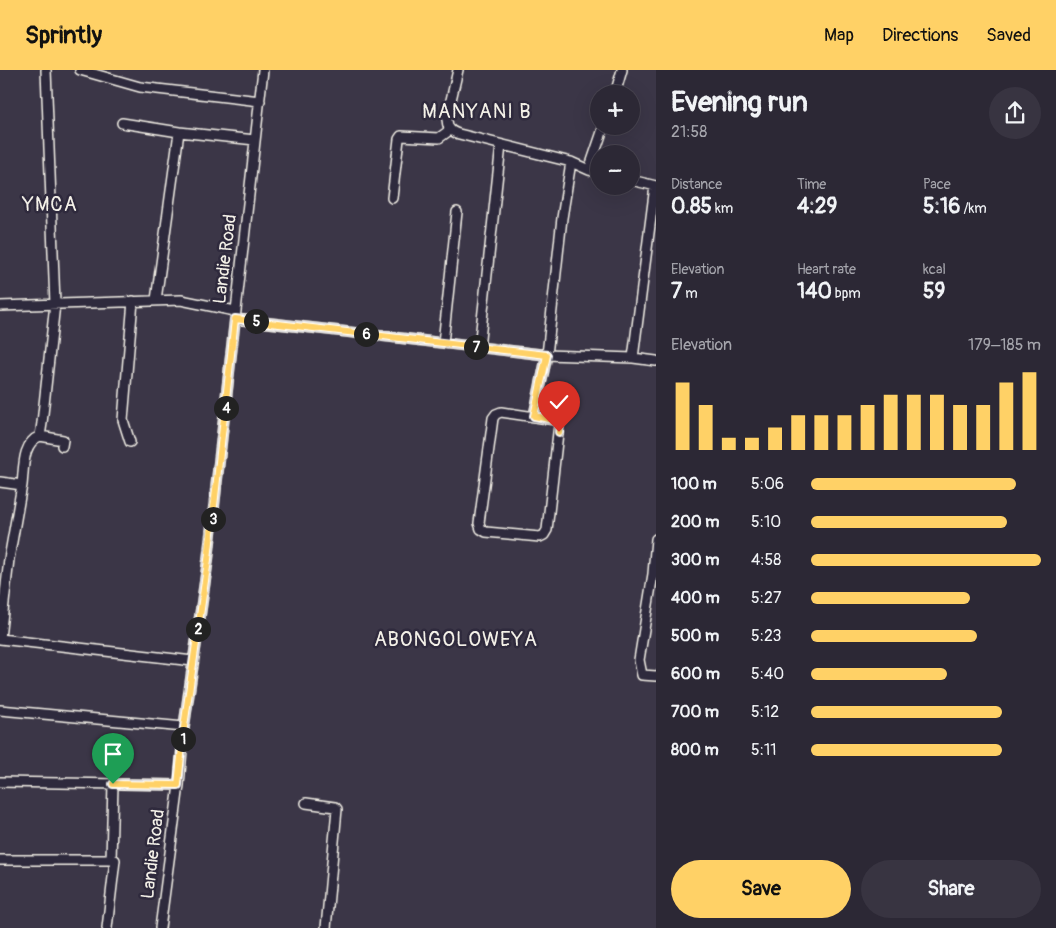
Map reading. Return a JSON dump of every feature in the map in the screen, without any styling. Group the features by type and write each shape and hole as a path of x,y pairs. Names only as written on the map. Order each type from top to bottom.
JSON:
{"street":[{"path":"40,436 55,304 46,70"},
{"path":"80,70 140,88 260,101"},
{"name":"Landie Road","path":"160,928 184,727 209,550 263,70"},
{"path":"458,70 447,117 447,124 450,130 571,162 589,170 601,135"},
{"path":"617,85 622,70"},
{"path":"122,123 179,132 255,140"},
{"path":"392,198 399,139 401,136 439,138 450,130"},
{"path":"156,300 179,132"},
{"path":"480,348 501,145"},
{"path":"534,416 547,355 562,218 571,162"},
{"path":"633,358 656,186 640,182"},
{"path":"443,343 457,212"},
{"path":"0,306 156,300 191,301 235,315 480,348 547,355 633,358 656,361"},
{"path":"130,442 123,420 133,301"},
{"path":"501,412 534,416 554,420 559,424 547,530 540,537 486,532 481,529 479,523 493,418 501,412"},
{"path":"62,446 63,440 40,436 33,439 27,445 22,485 5,558 0,639 193,661"},
{"path":"0,482 22,485"},
{"path":"656,539 654,574 639,660 642,674 656,676"},
{"path":"0,710 184,727"},
{"path":"0,782 178,785"},
{"path":"111,860 113,784"},
{"path":"306,803 337,809 326,928"},
{"path":"0,860 116,860 107,928"}],"district":[{"name":"MANYANI B","path":"477,111"},
{"name":"YMCA","path":"50,204"},
{"name":"ABONGOLOWEYA","path":"456,639"}],"route":[{"path":"113,784 178,785 184,727 208,560 235,319 547,355 534,416 554,420 559,424 559,432"}]}
